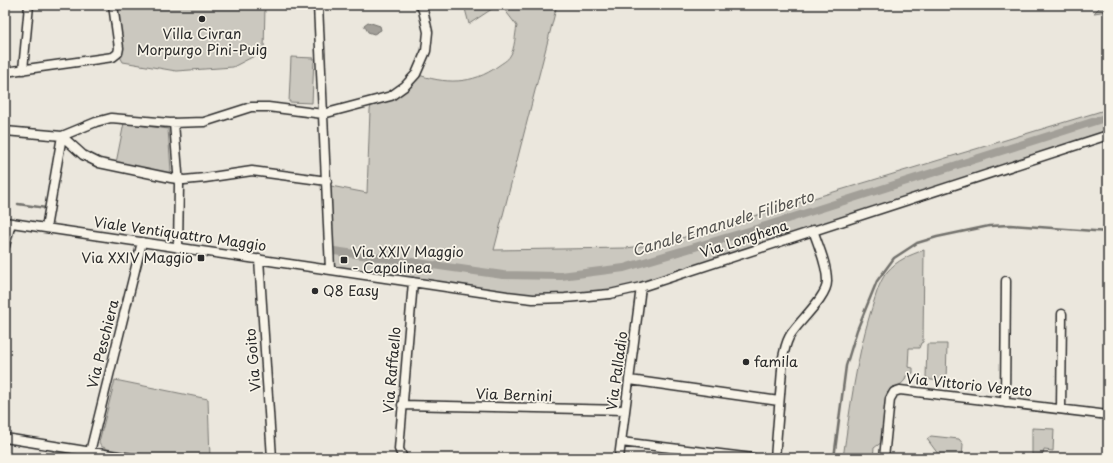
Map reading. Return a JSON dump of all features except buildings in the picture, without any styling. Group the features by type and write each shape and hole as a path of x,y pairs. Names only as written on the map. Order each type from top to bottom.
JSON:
{"street":[{"path":"23,70 29,5"},
{"path":"5,72 113,56 118,53 119,48 113,5"},
{"path":"318,5 330,269"},
{"path":"5,131 62,136 110,118 174,123 212,121 251,107 268,107 323,114 391,96 406,86 421,63 428,43 426,20 420,5"},
{"path":"174,123 178,179 178,248"},
{"name":"Via Longhena","path":"352,273 533,299 582,297 641,287 1108,135"},
{"path":"62,136 83,154 99,163 178,179 205,178 252,171 327,181"},
{"path":"46,228 62,136"},
{"path":"5,246 8,222"},
{"name":"Viale Ventiquattro Maggio","path":"8,222 352,273"},
{"path":"775,458 783,357 786,345 798,324 820,297 827,284 825,268 813,230"},
{"name":"Via Peschiera","path":"90,452 142,242"},
{"name":"Via Goito","path":"259,259 272,458"},
{"path":"1005,403 1006,281"},
{"name":"Via Raffaello","path":"403,458 399,449 413,282"},
{"name":"Via Palladio","path":"619,458 641,287"},
{"path":"1061,409 1062,314"},
{"path":"630,380 779,401"},
{"name":"Via Vittorio Veneto","path":"884,458 890,399 897,391 1108,414"},
{"name":"Via Bernini","path":"402,405 625,410"},
{"path":"5,438 129,458"},
{"path":"621,442 753,458"}],"shaded area":[{"path":"113,5 265,5 264,51 233,67 176,71 123,62 118,53"},
{"path":"464,5 498,5 469,24"},
{"path":"501,5 557,5 494,250 626,248 665,243 1108,109 1108,131 655,283 551,299 330,269 329,253 333,247 330,188 331,186 367,193 370,110 372,102 391,96 416,74 437,80 468,80 479,77 505,61 512,53 517,26"},
{"path":"1102,5 1108,5 1108,11 1094,13"},
{"path":"368,22 380,26 381,30 374,34 368,32 364,25"},
{"path":"291,57 314,58 312,103 289,102"},
{"path":"124,123 168,129 171,171 167,173 116,163"},
{"path":"924,250 923,342 919,348 909,348 908,367 913,368 913,373 906,376 901,384 887,393 882,442 874,448 873,458 843,458 861,349 879,286 884,276 895,264"},
{"path":"927,344 947,344 946,381 931,380 926,377"},
{"path":"115,380 208,399 210,458 168,458 107,449 101,446 99,442"},
{"path":"1032,428 1054,429 1053,451 1044,450 1043,454 1032,455"},
{"path":"931,436 959,439 963,444 962,458 941,458 927,439"},
{"path":"55,450 102,458 45,458"}],"waterway":[{"name":"Canale Emanuele Filiberto","path":"334,251 503,275 561,276 624,268 759,228 1108,117"},
{"name":"Canale Emanuele Filiberto","path":"18,204 46,208"},
{"path":"834,458 846,366 857,330 877,281 894,258 917,243 937,237 989,226 1010,225 1108,232"}],"place":[{"name":"Villa Civran Morpurgo Pini-Puig","path":"202,19"},
{"name":"Via XXIV Maggio","path":"201,258"},
{"name":"Via XXIV Maggio - Capolinea","path":"344,260"},
{"name":"Q8 Easy","path":"315,291"},
{"name":"famila","path":"746,362"}]}
